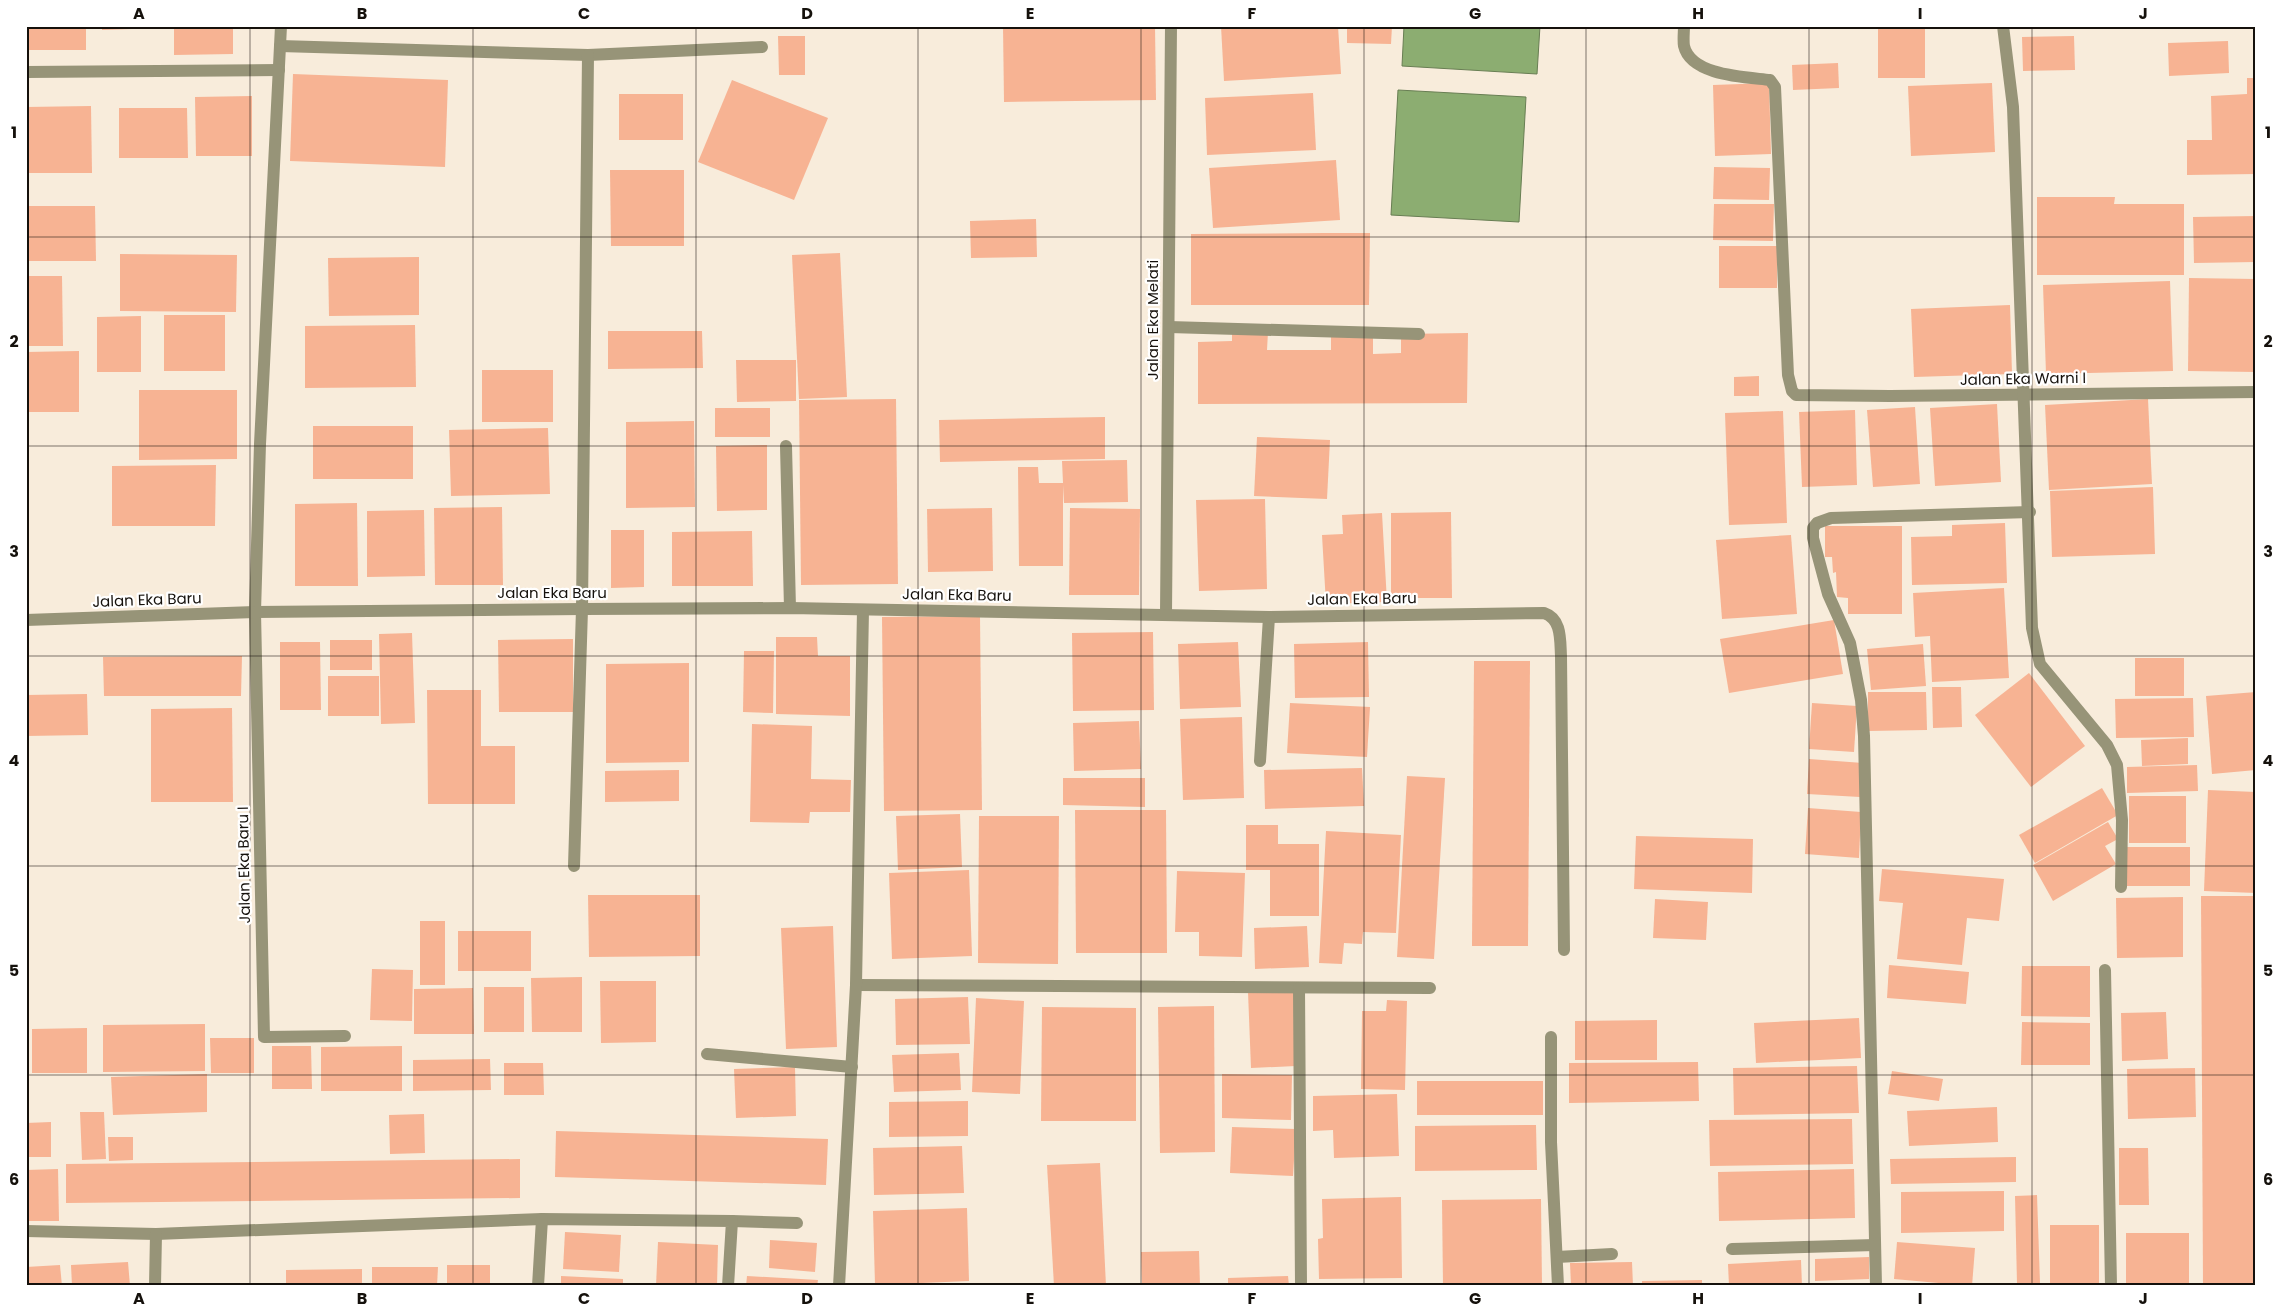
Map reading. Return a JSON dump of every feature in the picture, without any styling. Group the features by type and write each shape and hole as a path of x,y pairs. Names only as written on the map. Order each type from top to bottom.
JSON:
{"street":[{"path":"255,612 260,444 281,26"},
{"name":"Jalan Eka Melati","path":"1166,614 1171,26"},
{"name":"Jalan Eka Warni I","path":"1684,26 1684,46 1688,54 1700,66 1714,72 1770,80 1775,86 1777,95 1788,375 1792,391 1796,394 1807,396 2256,392"},
{"path":"2003,26 2013,107 2030,512 2032,628 2040,664 2107,745 2117,765 2122,820 2121,887"},
{"path":"280,46 588,55 762,47"},
{"path":"574,866 582,608 588,55"},
{"path":"26,72 279,70"},
{"path":"1169,327 1419,334"},
{"path":"786,446 790,608"},
{"path":"1876,1286 1864,736 1861,700 1850,643 1828,594 1815,547 1813,528 1817,523 1831,518 2030,512"},
{"name":"Jalan Eka Baru","path":"26,620 255,612 582,608 790,608 1269,617 1544,613 1554,618 1559,629 1561,656 1564,950"},
{"path":"839,1286 856,985 863,610"},
{"name":"Jalan Eka Baru I","path":"255,612 264,1037 345,1036"},
{"path":"1260,761 1269,617"},
{"path":"2105,970 2112,1286"},
{"path":"856,985 1430,988"},
{"path":"1299,988 1301,1286"},
{"path":"1551,1037 1551,1142 1558,1286"},
{"path":"707,1054 852,1067"},
{"path":"538,1286 542,1219"},
{"path":"26,1231 156,1234 542,1219 797,1223"},
{"path":"728,1286 732,1221"},
{"path":"155,1286 156,1234"},
{"path":"1732,1249 1876,1245"},
{"path":"1557,1258 1612,1254"}],"shaded area":[{"path":"1404,26 1540,26 1537,74 1402,66"},
{"path":"1398,90 1526,97 1519,222 1391,215"}],"building":[{"path":"26,26 86,26 86,50 26,50"},
{"path":"102,26 162,26 162,28 102,30"},
{"path":"174,26 233,26 233,54 174,55"},
{"path":"1003,26 1155,26 1156,100 1004,102"},
{"path":"1221,26 1338,26 1341,74 1224,81"},
{"path":"1347,26 1392,26 1391,44 1347,43"},
{"path":"1878,26 1925,26 1925,78 1878,78"},
{"path":"778,36 805,36 805,75 779,75"},
{"path":"2074,36 2075,70 2023,71 2022,37"},
{"path":"2228,41 2229,73 2169,76 2168,43"},
{"path":"1838,63 1839,88 1793,90 1792,65"},
{"path":"293,74 448,80 445,167 290,161"},
{"path":"2247,78 2256,78 2256,174 2187,175 2187,140 2212,140 2211,96 2247,94"},
{"path":"732,80 828,118 794,200 698,162"},
{"path":"1769,83 1771,154 1715,156 1713,85"},
{"path":"1992,83 1995,152 1911,156 1908,86"},
{"path":"1313,93 1316,150 1207,155 1205,98"},
{"path":"619,94 683,94 683,140 619,140"},
{"path":"252,96 252,156 196,156 195,97"},
{"path":"91,106 92,173 26,173 26,107"},
{"path":"119,108 187,108 188,158 119,158"},
{"path":"1336,160 1340,220 1213,228 1209,168"},
{"path":"1714,167 1770,168 1769,200 1713,199"},
{"path":"610,170 684,170 684,246 611,246"},
{"path":"2037,197 2115,197 2114,204 2184,204 2184,275 2037,275"},
{"path":"1714,204 1774,204 1773,241 1713,240"},
{"path":"26,206 95,206 96,261 26,261"},
{"path":"2256,216 2256,262 2194,263 2193,217"},
{"path":"1036,219 1037,257 971,258 970,221"},
{"path":"1370,233 1369,305 1191,305 1191,234"},
{"path":"1719,246 1777,246 1777,288 1719,288"},
{"path":"840,253 847,397 799,399 792,255"},
{"path":"120,254 237,255 236,312 120,311"},
{"path":"419,257 419,315 329,316 328,258"},
{"path":"26,276 62,276 63,346 26,346"},
{"path":"2189,278 2256,279 2256,372 2188,371"},
{"path":"2170,281 2173,371 2046,374 2043,285"},
{"path":"2010,305 2012,374 1914,377 1911,309"},
{"path":"164,315 225,315 225,371 164,371"},
{"path":"141,316 141,372 97,372 97,317"},
{"path":"415,325 416,387 305,388 305,326"},
{"path":"608,331 702,331 703,368 608,369"},
{"path":"1232,332 1268,332 1267,350 1331,350 1331,335 1373,335 1373,354 1401,353 1401,334 1468,333 1467,403 1198,404 1198,342 1232,341"},
{"path":"79,351 79,412 26,412 26,352"},
{"path":"736,360 796,360 796,401 737,402"},
{"path":"482,370 553,370 553,422 482,422"},
{"path":"1759,376 1759,396 1734,396 1734,377"},
{"path":"139,390 237,390 237,459 139,460"},
{"path":"896,399 898,584 801,585 799,400"},
{"path":"2148,399 2152,484 2049,490 2045,405"},
{"path":"1997,404 2001,482 1935,486 1930,408"},
{"path":"1915,407 1920,484 1873,487 1867,410"},
{"path":"715,408 770,408 770,437 715,437"},
{"path":"1855,410 1857,485 1802,487 1799,412"},
{"path":"1783,411 1787,523 1729,525 1725,413"},
{"path":"1105,417 1105,459 940,462 939,420"},
{"path":"694,421 695,507 626,508 626,422"},
{"path":"313,426 413,426 413,479 313,479"},
{"path":"548,428 550,494 451,496 449,430"},
{"path":"1257,437 1330,440 1327,499 1254,496"},
{"path":"767,445 767,510 717,511 716,446"},
{"path":"1127,460 1128,502 1064,503 1063,485 1063,566 1019,566 1018,467 1038,467 1039,483 1063,483 1062,461"},
{"path":"216,465 215,526 112,526 112,466"},
{"path":"2153,487 2155,554 2052,557 2050,491"},
{"path":"1265,499 1267,589 1199,591 1196,500"},
{"path":"357,503 358,586 295,586 295,504"},
{"path":"502,507 503,585 435,585 434,508"},
{"path":"992,508 993,571 928,572 927,509"},
{"path":"1070,508 1140,509 1139,595 1069,595"},
{"path":"424,510 425,576 367,577 367,511"},
{"path":"1451,512 1452,598 1391,598 1391,513"},
{"path":"1382,513 1387,602 1326,604 1322,535 1343,534 1342,515"},
{"path":"2005,523 2007,583 1912,585 1911,537 1952,536 1952,525"},
{"path":"1825,526 1902,526 1902,614 1848,614 1848,598 1837,597 1836,572 1833,573 1832,557 1825,557"},
{"path":"611,530 644,530 644,587 611,588"},
{"path":"752,531 753,586 672,586 672,532"},
{"path":"1791,535 1797,614 1722,619 1716,540"},
{"path":"2004,588 2009,678 1932,682 1930,636 1915,637 1913,593"},
{"path":"980,616 982,810 884,811 882,617"},
{"path":"1834,620 1843,674 1729,693 1720,639"},
{"path":"1153,632 1154,710 1073,711 1072,633"},
{"path":"412,633 415,723 381,724 379,634"},
{"path":"776,637 817,637 818,656 850,656 850,716 776,714"},
{"path":"573,639 573,712 499,712 498,640"},
{"path":"330,640 372,640 372,670 330,670"},
{"path":"280,642 320,642 321,710 280,710"},
{"path":"1238,642 1241,707 1180,709 1178,644"},
{"path":"1368,642 1369,697 1295,698 1294,644"},
{"path":"1923,644 1926,686 1871,690 1867,649"},
{"path":"744,651 774,651 773,713 743,712"},
{"path":"242,656 241,696 104,696 103,657"},
{"path":"2135,658 2184,658 2184,696 2135,696"},
{"path":"1474,661 1530,661 1528,946 1472,946"},
{"path":"689,663 689,762 606,763 606,664"},
{"path":"2029,673 2085,746 2031,787 1975,715"},
{"path":"328,676 379,676 379,716 328,716"},
{"path":"1932,687 1961,687 1962,727 1933,728"},
{"path":"427,690 481,690 481,746 515,746 515,804 428,804"},
{"path":"1868,692 1926,692 1927,730 1868,731"},
{"path":"2256,692 2256,770 2212,774 2206,696"},
{"path":"87,694 88,735 26,736 26,695"},
{"path":"2193,698 2194,737 2116,738 2115,699"},
{"path":"1290,703 1370,707 1367,757 1287,753"},
{"path":"1812,703 1857,706 1854,752 1809,749"},
{"path":"232,708 233,802 151,802 151,709"},
{"path":"1242,717 1244,798 1183,800 1180,719"},
{"path":"1139,721 1141,769 1074,771 1073,723"},
{"path":"752,724 812,726 811,779 851,780 850,812 810,812 809,823 750,822"},
{"path":"2188,738 2188,764 2142,766 2141,740"},
{"path":"1809,759 1863,763 1860,797 1807,794"},
{"path":"2197,765 2198,791 2127,793 2127,767"},
{"path":"1362,768 1364,806 1265,809 1264,770"},
{"path":"679,770 679,801 605,802 605,771"},
{"path":"1407,776 1445,778 1434,959 1397,957"},
{"path":"1063,778 1145,778 1145,807 1063,805"},
{"path":"2102,788 2118,815 2035,863 2019,835"},
{"path":"2208,790 2256,792 2256,893 2204,891"},
{"path":"2129,796 2186,796 2186,843 2129,843"},
{"path":"1808,808 1861,812 1859,858 1805,854"},
{"path":"1075,810 1166,810 1167,953 1076,953"},
{"path":"960,814 962,867 898,870 896,816"},
{"path":"979,816 1059,816 1058,964 978,963"},
{"path":"2108,822 2118,839 2105,846 2116,864 2053,901 2033,865"},
{"path":"1246,825 1278,825 1278,844 1319,844 1319,916 1270,916 1270,870 1246,870"},
{"path":"1326,831 1401,835 1396,933 1363,932 1362,944 1344,943 1342,964 1319,963"},
{"path":"1636,836 1753,839 1752,893 1634,889"},
{"path":"2127,847 2190,847 2190,886 2127,886"},
{"path":"1882,869 2004,879 1999,921 1967,918 1962,965 1897,959 1903,903 1879,901"},
{"path":"969,870 972,956 892,959 889,873"},
{"path":"1177,871 1245,873 1242,957 1199,956 1199,932 1175,932"},
{"path":"588,895 700,895 700,956 589,957"},
{"path":"2201,896 2254,896 2256,1286 2203,1286"},
{"path":"2183,897 2183,957 2117,958 2116,898"},
{"path":"1655,899 1708,902 1706,940 1653,938"},
{"path":"420,921 445,921 445,985 420,985"},
{"path":"833,926 837,1047 786,1049 781,928"},
{"path":"1307,926 1309,967 1255,969 1254,928"},
{"path":"458,931 531,931 531,971 458,971"},
{"path":"1889,965 1969,972 1966,1004 1887,998"},
{"path":"2022,966 2090,966 2090,1017 2021,1016"},
{"path":"372,969 413,970 412,1021 370,1020"},
{"path":"582,977 582,1032 532,1032 531,978"},
{"path":"600,981 656,981 656,1042 601,1043"},
{"path":"484,987 524,987 524,1032 484,1032"},
{"path":"473,988 474,1034 414,1034 414,989"},
{"path":"1294,991 1296,1066 1251,1068 1248,992"},
{"path":"968,997 970,1044 896,1045 895,999"},
{"path":"976,998 1024,1001 1020,1094 972,1092"},
{"path":"1387,1000 1407,1001 1405,1090 1361,1089 1362,1011 1386,1011"},
{"path":"1214,1006 1215,1152 1160,1153 1158,1007"},
{"path":"1042,1007 1136,1008 1136,1121 1041,1121"},
{"path":"2166,1012 2168,1059 2122,1061 2121,1013"},
{"path":"1859,1018 1861,1058 1756,1063 1754,1023"},
{"path":"1657,1020 1657,1060 1575,1060 1575,1021"},
{"path":"2022,1022 2090,1023 2090,1065 2021,1065"},
{"path":"205,1024 205,1071 103,1072 103,1025"},
{"path":"87,1028 87,1073 32,1073 32,1029"},
{"path":"210,1038 254,1038 254,1073 211,1073"},
{"path":"272,1046 311,1046 312,1089 272,1089"},
{"path":"402,1046 402,1091 321,1091 321,1047"},
{"path":"959,1053 961,1090 894,1092 892,1055"},
{"path":"490,1059 491,1090 413,1091 413,1060"},
{"path":"1698,1062 1699,1101 1569,1103 1569,1063"},
{"path":"504,1063 543,1063 544,1095 504,1095"},
{"path":"1857,1066 1859,1113 1734,1115 1733,1068"},
{"path":"795,1067 796,1116 736,1118 734,1069"},
{"path":"2195,1068 2196,1117 2128,1119 2127,1069"},
{"path":"1892,1071 1943,1079 1939,1101 1888,1094"},
{"path":"207,1074 207,1112 113,1115 111,1077"},
{"path":"1222,1074 1292,1075 1291,1120 1222,1118"},
{"path":"1417,1081 1543,1081 1543,1115 1417,1115"},
{"path":"1397,1094 1399,1156 1334,1158 1333,1130 1313,1131 1313,1096"},
{"path":"968,1101 968,1136 889,1137 889,1102"},
{"path":"1997,1107 1998,1142 1909,1146 1907,1111"},
{"path":"80,1112 104,1112 106,1159 82,1160"},
{"path":"424,1114 425,1153 390,1154 389,1115"},
{"path":"1852,1119 1853,1164 1710,1166 1709,1120"},
{"path":"51,1122 51,1157 26,1157 26,1123"},
{"path":"1536,1125 1537,1170 1415,1171 1415,1126"},
{"path":"1232,1127 1296,1129 1293,1176 1230,1173"},
{"path":"556,1131 828,1139 826,1185 555,1177"},
{"path":"108,1137 133,1137 133,1160 109,1161"},
{"path":"962,1146 964,1193 874,1195 873,1148"},
{"path":"2119,1148 2148,1148 2149,1205 2119,1205"},
{"path":"2016,1157 2016,1182 1891,1184 1890,1159"},
{"path":"520,1159 520,1198 66,1203 66,1164"},
{"path":"1100,1163 1106,1286 1054,1286 1047,1165"},
{"path":"58,1169 59,1221 26,1221 26,1170"},
{"path":"1854,1169 1855,1218 1719,1221 1718,1172"},
{"path":"2004,1191 2004,1231 1901,1233 1901,1192"},
{"path":"2037,1195 2040,1283 2017,1284 2015,1196"},
{"path":"1401,1197 1402,1278 1319,1279 1318,1239 1323,1238 1322,1199"},
{"path":"1541,1199 1542,1286 1443,1286 1442,1200"},
{"path":"967,1208 969,1281 875,1285 873,1211"},
{"path":"2050,1225 2099,1225 2099,1286 2050,1286"},
{"path":"565,1232 621,1235 619,1272 563,1269"},
{"path":"2126,1233 2189,1233 2189,1286 2126,1286"},
{"path":"770,1240 817,1243 815,1272 769,1268"},
{"path":"658,1242 718,1245 717,1286 656,1286"},
{"path":"1897,1242 1975,1248 1972,1286 1894,1279"},
{"path":"1199,1251 1200,1286 1142,1286 1141,1252"},
{"path":"1869,1257 1869,1279 1815,1281 1815,1259"},
{"path":"1801,1260 1802,1286 1729,1286 1728,1264"},
{"path":"128,1262 130,1286 72,1286 71,1265"},
{"path":"1632,1262 1633,1286 1571,1286 1570,1263"},
{"path":"60,1265 62,1286 26,1286 26,1267"},
{"path":"447,1265 490,1265 490,1286 447,1286"},
{"path":"372,1267 438,1267 437,1286 372,1286"},
{"path":"362,1269 362,1286 286,1286 286,1270"},
{"path":"561,1276 623,1279 623,1286 561,1286"},
{"path":"747,1276 818,1280 817,1286 746,1286"},
{"path":"1288,1276 1289,1286 1228,1286 1228,1278"},
{"path":"1702,1280 1702,1286 1642,1286 1642,1281"}]}
